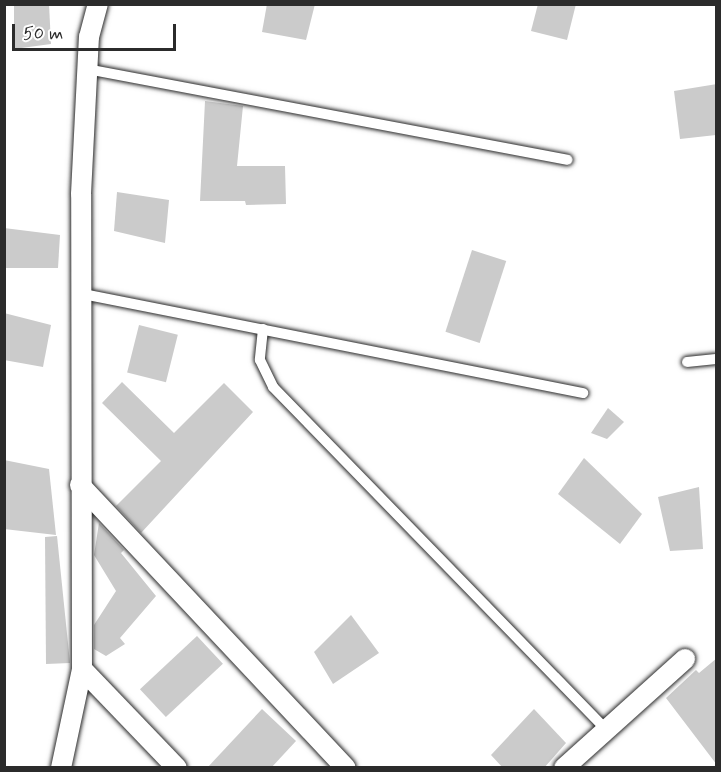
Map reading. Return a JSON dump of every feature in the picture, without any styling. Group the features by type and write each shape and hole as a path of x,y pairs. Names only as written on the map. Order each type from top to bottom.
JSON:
{"street":[{"path":"61,768 82,669 80,485 84,294 81,194 89,37 98,4"},
{"path":"80,485 346,768"},
{"path":"564,768 605,728 685,659"},
{"path":"82,669 177,768"}],"lane":[{"path":"87,69 567,160"},
{"path":"84,294 583,393"},
{"path":"263,329 260,360 273,387 605,728"},
{"path":"687,362 717,359"}],"building":[{"path":"14,4 49,4 51,44 14,49"},
{"path":"267,4 315,4 306,40 262,32"},
{"path":"538,4 576,4 567,40 531,31"},
{"path":"717,84 716,135 680,139 674,91"},
{"path":"205,101 243,106 237,166 285,166 286,204 246,205 245,201 200,201"},
{"path":"117,192 169,200 165,243 114,231"},
{"path":"4,228 60,235 58,268 4,268"},
{"path":"472,250 506,261 480,343 445,332"},
{"path":"4,313 51,325 43,367 4,360"},
{"path":"139,325 178,335 166,382 127,373"},
{"path":"122,382 174,433 224,383 253,412 141,533 116,506 161,461 102,403"},
{"path":"608,408 624,422 607,439 591,433"},
{"path":"584,458 642,514 620,544 558,494"},
{"path":"4,460 49,469 56,535 4,529"},
{"path":"699,487 703,549 670,551 658,497"},
{"path":"99,523 124,550 121,553 156,596 120,638 125,644 106,656 94,649 94,625 116,591 94,555"},
{"path":"57,536 70,663 46,664 45,537"},
{"path":"351,615 379,653 333,684 314,652"},
{"path":"197,636 223,664 166,717 140,689"},
{"path":"717,658 717,765 666,698 696,670 699,673"},
{"path":"262,709 296,741 271,768 207,768"},
{"path":"534,709 566,743 544,768 503,768 491,755"}]}
